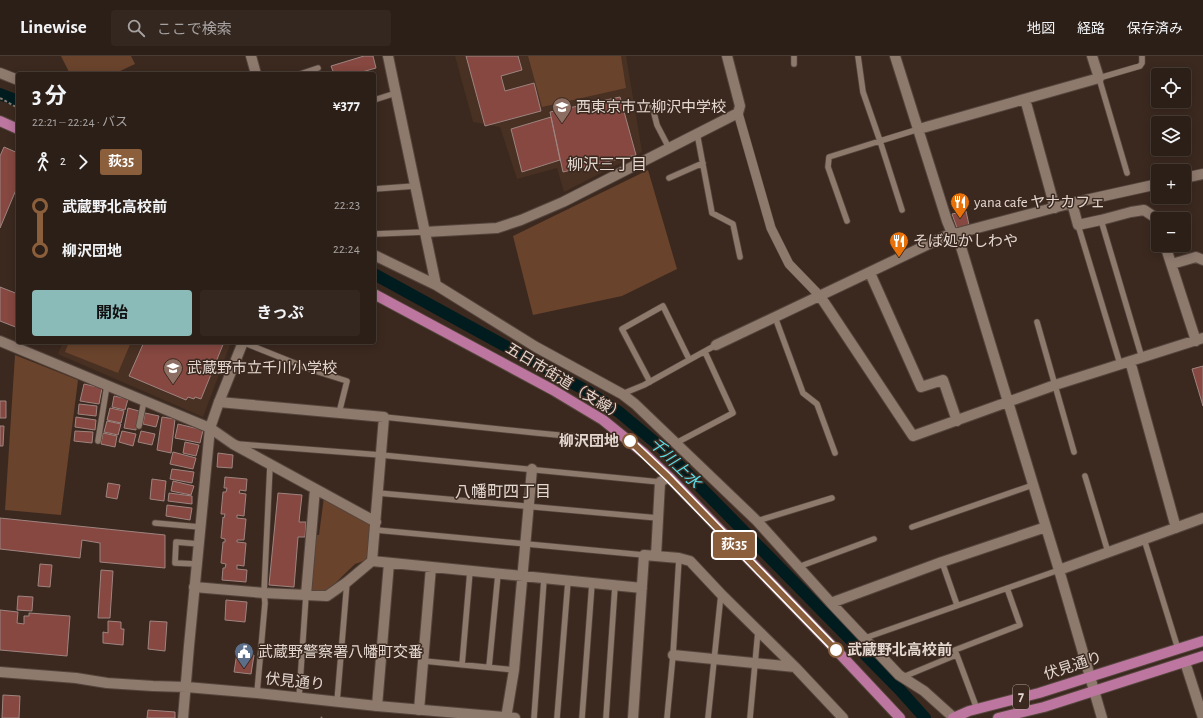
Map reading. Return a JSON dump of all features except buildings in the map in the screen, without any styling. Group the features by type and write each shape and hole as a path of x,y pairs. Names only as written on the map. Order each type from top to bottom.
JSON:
{"main road":[{"path":"0,121 16,128"},
{"name":"五日市街道（支線）","path":"376,295 553,390 603,420 624,435 664,479 840,654 900,718"},
{"name":"伏見通り","path":"954,718 969,711 1038,693 1203,641"},
{"name":"伏見通り","path":"998,718 1044,707 1203,656"}],"street":[{"path":"251,56 255,72"},
{"path":"388,56 436,284"},
{"path":"727,56 740,106 738,113 771,228 789,264 820,296 913,436 1055,385 1199,340 1168,252"},
{"path":"896,56 947,221 952,233 958,237 1059,570 1102,718"},
{"path":"919,129 1099,78 1092,56"},
{"path":"0,73 16,79"},
{"path":"1025,99 1056,208"},
{"path":"425,232 497,228 521,220 563,202 738,113"},
{"path":"1191,177 1203,174"},
{"path":"716,346 952,233 972,230 1072,203 1151,186"},
{"path":"1072,203 1078,225 1144,210 1151,215"},
{"path":"376,256 436,284 536,346 622,394 635,404 758,521 831,603 902,677 924,691 954,718"},
{"path":"1172,264 1196,257 1203,260"},
{"path":"870,273 921,387 943,380 957,421"},
{"path":"0,340 210,428 233,444 315,489 376,526"},
{"path":"183,718 210,428 218,402 241,344"},
{"path":"1130,361 1176,528"},
{"path":"194,587 264,593 326,596 347,582 372,561 384,417 218,402"},
{"path":"506,718 514,670 532,469"},
{"path":"656,556 658,518 664,479"},
{"path":"306,595 315,489"},
{"path":"1059,570 1203,518"},
{"path":"831,603 942,562 1046,527"},
{"path":"633,718 644,555 679,558 690,561 795,667 842,718"},
{"path":"372,561 642,588"},
{"path":"377,706 389,563"},
{"path":"419,710 431,567"},
{"path":"673,655 795,667"},
{"path":"1185,662 1203,718"},
{"name":"伏見通り","path":"0,672 76,678 107,683 186,687 257,693 377,706 516,718"}],"lane":[{"path":"794,56 794,64"},
{"path":"858,56 863,92 902,210"},
{"path":"1127,173 1099,78 1140,66 1142,63 1142,56"},
{"path":"306,72 318,68"},
{"path":"376,99 396,93"},
{"path":"652,105 657,125 669,148"},
{"path":"847,221 828,167 828,156 919,129"},
{"path":"697,133 712,212 733,224 740,257"},
{"path":"670,178 703,163"},
{"path":"376,189 415,186"},
{"path":"1101,220 1142,358"},
{"path":"1078,225 1120,364"},
{"path":"376,234 425,232"},
{"path":"650,382 622,329 663,306 689,359"},
{"path":"775,317 803,393 817,404 835,453"},
{"path":"1037,322 1074,452"},
{"path":"247,344 312,370 347,382 339,413"},
{"path":"622,394 650,382 689,359 716,346"},
{"path":"676,443 733,414 705,352"},
{"path":"98,441 107,385"},
{"path":"138,426 144,401"},
{"path":"384,417 600,439 624,435"},
{"path":"233,444 664,479"},
{"path":"257,693 265,603 264,593 270,465"},
{"path":"1084,476 1108,552"},
{"path":"912,527 1033,485"},
{"path":"378,493 658,518"},
{"path":"758,521 832,498"},
{"path":"155,523 200,527"},
{"path":"376,526 525,544 644,555"},
{"path":"798,567 874,539"},
{"path":"1144,539 1178,649"},
{"path":"197,564 175,562 176,542 198,544"},
{"path":"667,718 673,655 679,558"},
{"path":"942,562 957,605"},
{"path":"865,638 1059,570"},
{"path":"462,665 470,571"},
{"path":"489,667 498,574"},
{"path":"534,718 544,579"},
{"path":"557,718 568,581"},
{"path":"337,702 347,582"},
{"path":"582,718 592,583"},
{"path":"606,718 615,586"},
{"path":"977,709 954,650 1020,625 1007,588"},
{"path":"708,718 721,594"},
{"path":"299,698 306,595"},
{"path":"750,718 758,631"},
{"path":"902,677 956,655"},
{"path":"424,661 514,670"}],"path":[{"path":"0,98 16,107"}],"shaded area":[{"path":"61,56 131,56 135,64 118,72 69,72"},
{"name":"西東京市立柳沢中学校","path":"455,56 626,56 642,152 564,192 557,168 517,179 500,127 473,122"},
{"path":"528,56 621,56 626,88 542,107"},
{"path":"648,170 677,269 622,296 533,315 513,236"},
{"name":"武蔵野市立千川小学校","path":"62,344 230,344 203,417 58,354"},
{"path":"68,344 130,344 118,373 65,352"},
{"path":"15,355 78,380 61,515 5,510"},
{"path":"324,497 372,523 369,559 355,564 325,593 309,593 315,535 319,535"}],"waterway":[{"name":"千川上水","path":"0,94 16,100"},
{"name":"千川上水","path":"376,275 587,391 619,412 663,449 900,690 925,718"}],"bus line":[{"name":"荻35","path":"630,441 668,477 836,650"}],"place":[{"name":"西東京市立柳沢中学校","path":"562,124"},
{"name":"yana cafe ヤナカフェ","path":"960,219"},
{"name":"そば処かしわや","path":"899,258"},
{"name":"武蔵野市立千川小学校","path":"173,385"},
{"name":"柳沢団地","path":"630,441"},
{"name":"武蔵野北高校前","path":"836,650"},
{"name":"武蔵野警察署八幡町交番","path":"244,669"}],"district":[{"name":"柳沢三丁目","path":"607,165"},
{"name":"八幡町四丁目","path":"503,492"}]}
